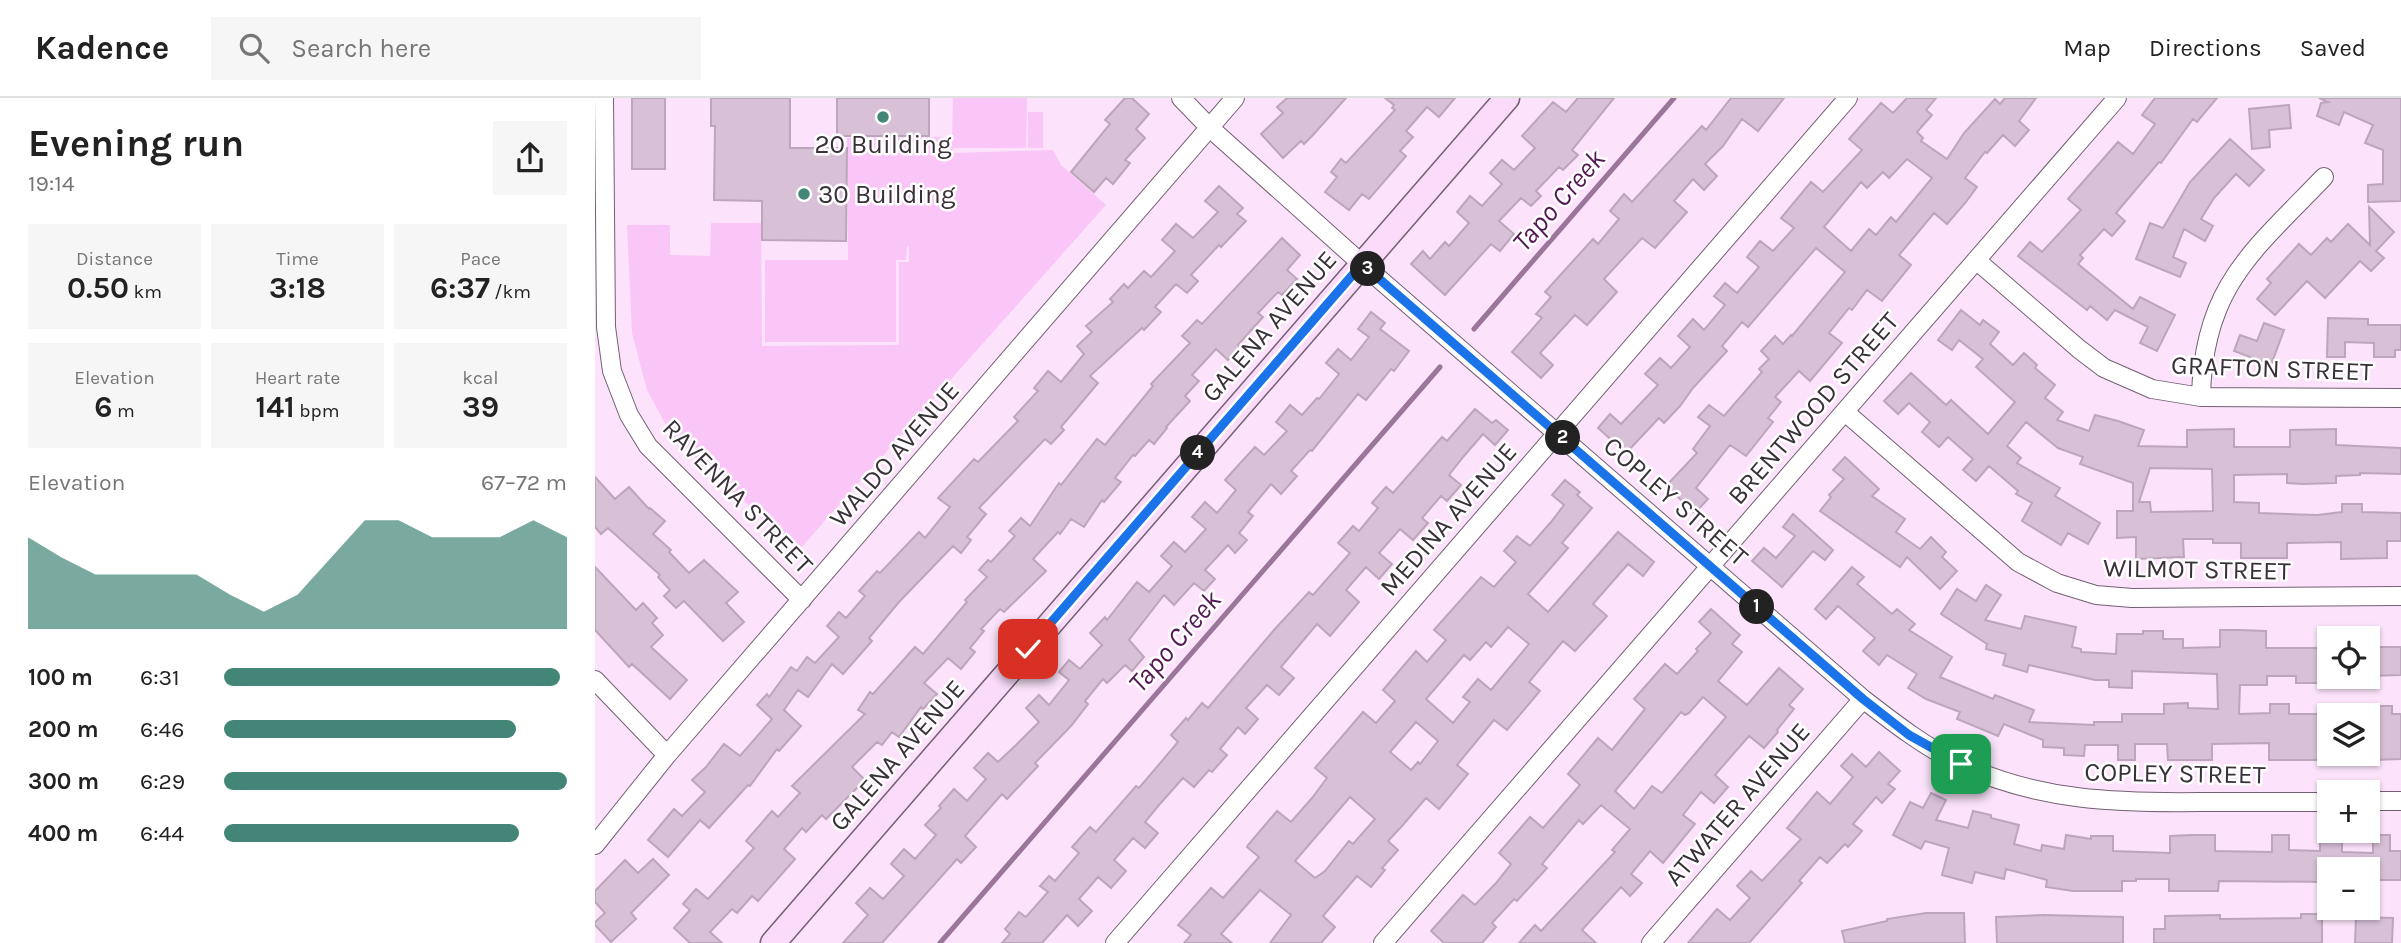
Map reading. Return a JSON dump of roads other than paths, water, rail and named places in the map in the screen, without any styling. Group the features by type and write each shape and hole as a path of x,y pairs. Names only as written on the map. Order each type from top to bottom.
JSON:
{"street":[{"name":"RAVENNA STREET","path":"604,98 606,327 612,371 629,415 648,446 802,600"},
{"name":"COPLEY STREET","path":"1181,98 1210,128 1362,264 1863,699 1909,735 1961,764 2020,787 2081,799 2129,803 2317,802"},
{"name":"WALDO AVENUE","path":"595,845 667,755 1235,98"},
{"name":"GALENA AVENUE","path":"773,943 1507,98"},
{"name":"MEDINA AVENUE","path":"1115,943 1848,98"},
{"name":"BRENTWOOD STREET","path":"1383,943 2117,98"},
{"path":"2201,397 2206,340 2214,313 2226,288 2252,252 2324,177"},
{"name":"GRAFTON STREET","path":"1976,260 2078,349 2104,368 2152,389 2201,397 2401,398"},
{"name":"WILMOT STREET","path":"1845,412 2018,562 2057,583 2096,595 2132,598 2401,597"},
{"path":"595,680 667,755"},
{"name":"ATWATER AVENUE","path":"1651,943 1863,699"},
{"path":"2380,801 2401,801"}],"waterway":[{"name":"Tapo Creek","path":"1474,329 1674,98"},
{"name":"Tapo Creek","path":"940,943 1440,367"}],"place":[{"name":"20 Building","path":"883,117"},
{"name":"30 Building","path":"804,194"}]}
